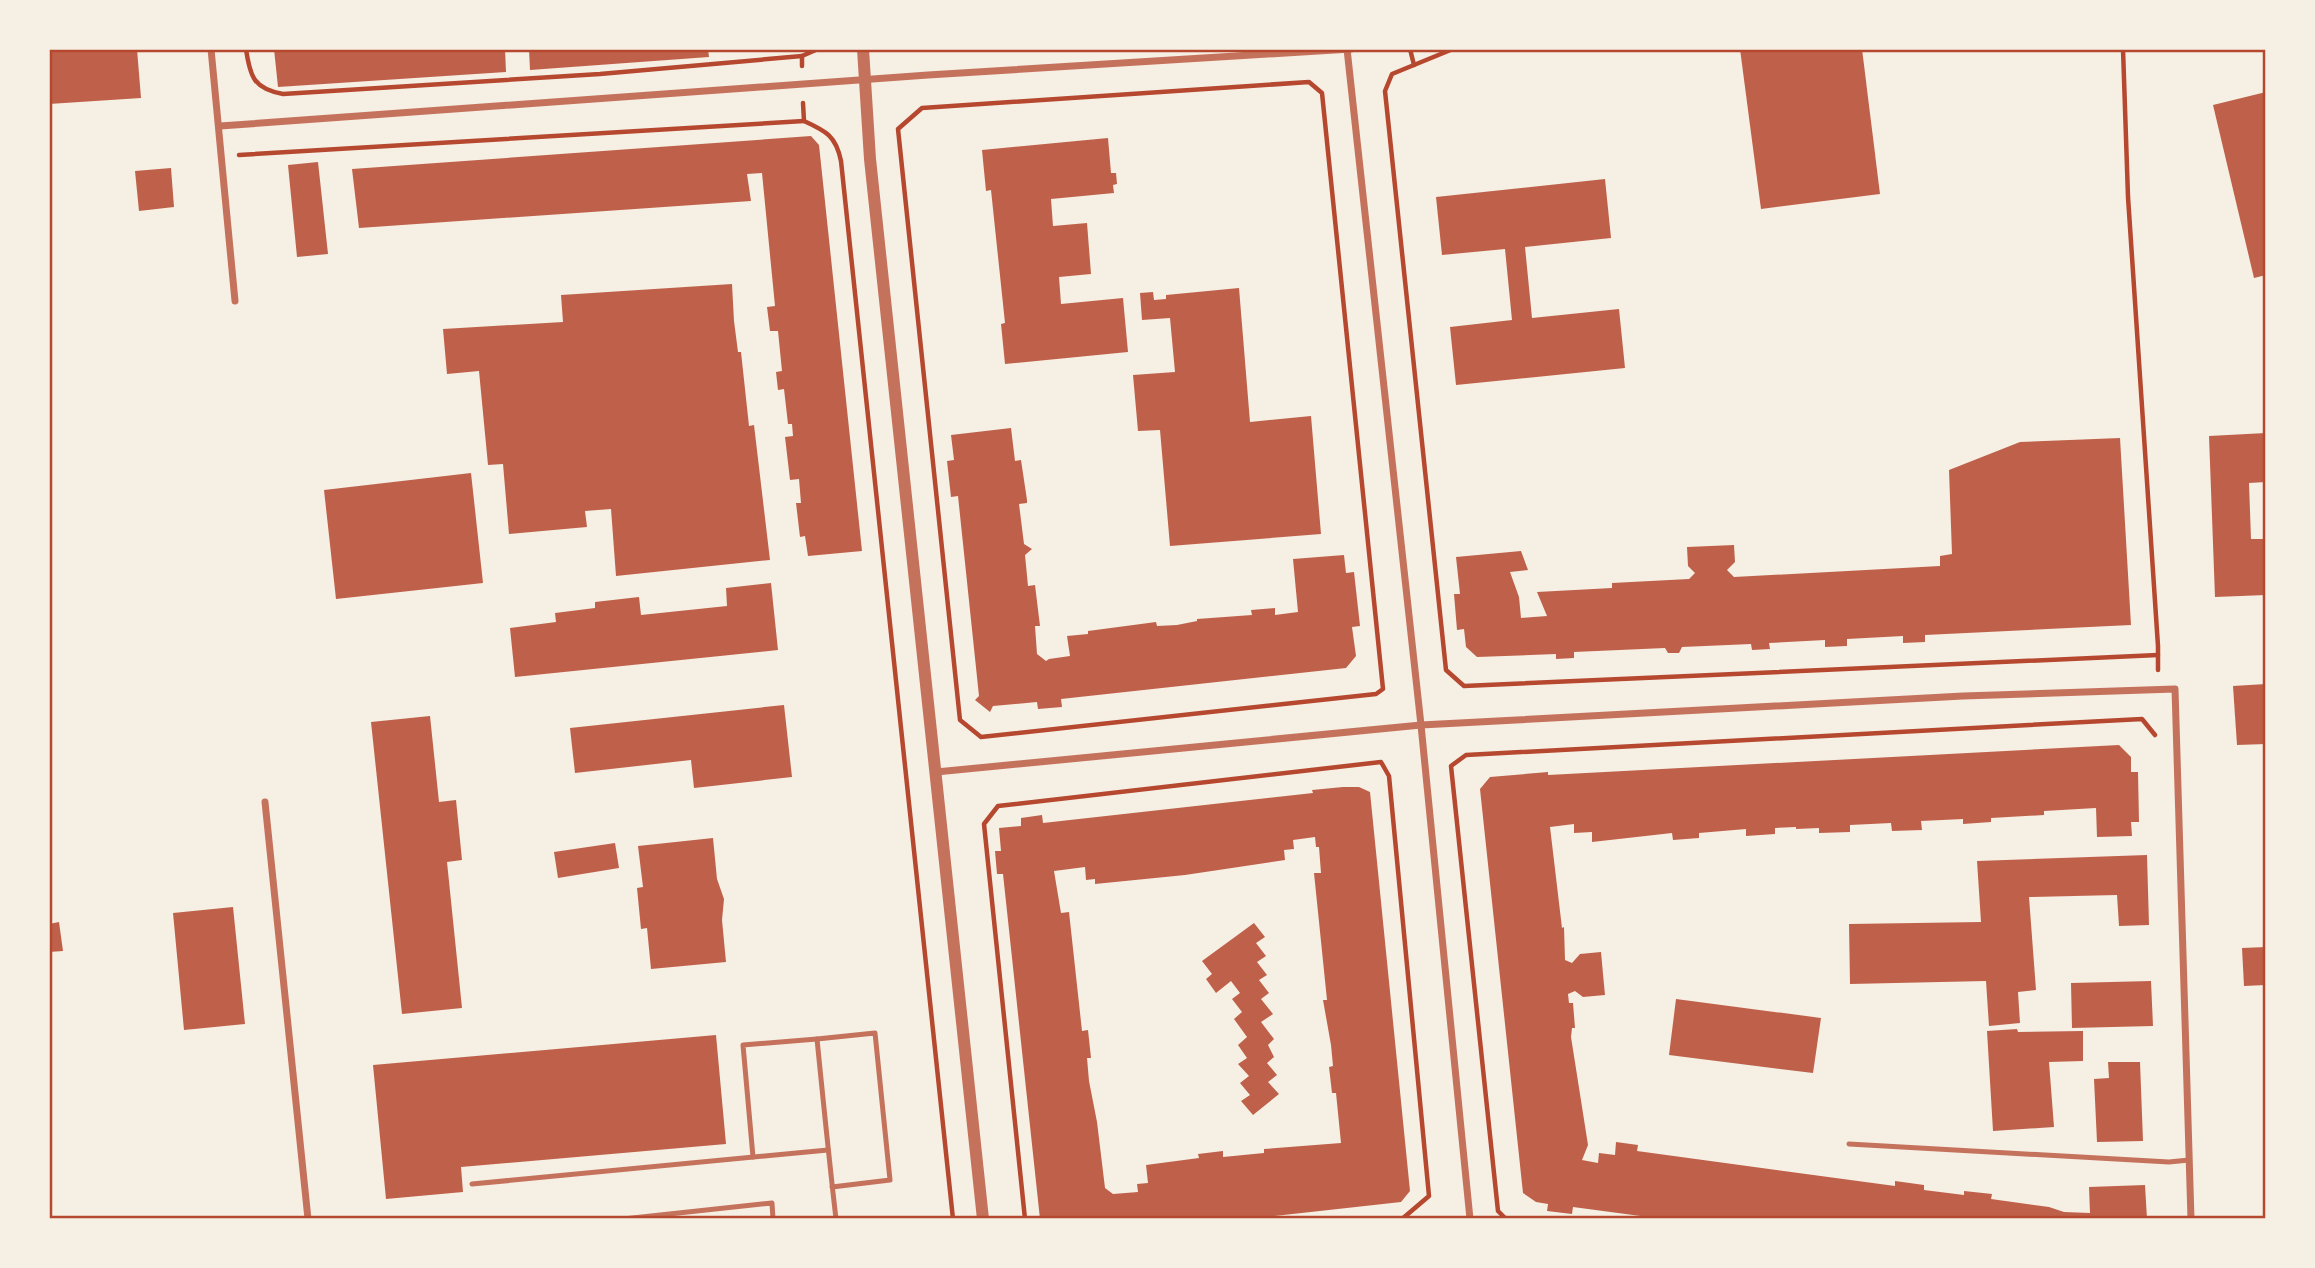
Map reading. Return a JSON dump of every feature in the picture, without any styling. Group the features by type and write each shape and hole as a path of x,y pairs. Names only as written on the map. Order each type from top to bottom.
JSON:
{"street":[{"path":"211,49 235,301"},
{"path":"863,49 863,81 983,1219"},
{"path":"220,126 1348,50 1421,725 1470,1219"},
{"path":"936,772 1421,725 1963,696 2175,689 2192,1219"},
{"path":"265,802 308,1219"}],"lane":[{"path":"753,1157 743,1045 875,1033 890,1180 832,1187"},
{"path":"817,1039 836,1219"},
{"path":"1849,1144 2189,1160"},
{"path":"472,1184 828,1150"},
{"path":"623,1219 772,1203 773,1219"}],"path":[{"path":"247,49 248,68 257,83 266,91 283,94 600,75 802,56 818,49"},
{"path":"1410,49 1414,65"},
{"path":"1453,49 1392,74 1385,91 1446,670 1464,687 2158,655"},
{"path":"2123,49 2128,197 2158,655 2158,690"},
{"path":"802,56 804,121"},
{"path":"1309,82 1323,97 1383,689 1376,694 981,737 960,720 898,129 922,108 1309,82"},
{"path":"222,156 804,121 832,138 838,146 953,1219"},
{"path":"1506,1219 1499,1211 1451,766 1466,755 2142,719 2155,733 2155,747"},
{"path":"1025,1219 984,824 998,806 1381,762 1389,776 1429,1196 1402,1219"}],"building":[{"path":"49,49 137,49 141,98 49,104"},
{"path":"274,49 505,49 506,72 278,87"},
{"path":"529,49 708,49 709,57 530,70"},
{"path":"1740,49 1862,49 1880,194 1761,209"},
{"path":"2266,92 2266,275 2254,278 2213,105"},
{"path":"811,136 819,145 862,551 808,556 805,536 800,537 796,503 801,503 799,479 790,480 785,437 793,436 792,424 788,424 784,389 778,390 776,372 782,371 778,331 770,331 767,307 775,306 762,173 747,174 751,201 359,228 352,169"},
{"path":"1108,138 1111,173 1116,173 1114,193 1051,199 1053,226 1087,223 1091,274 1059,277 1061,304 1123,298 1128,352 1005,364 1001,324 1005,323 991,190 986,191 982,150"},
{"path":"318,162 328,254 297,257 288,165"},
{"path":"171,168 174,207 139,211 135,171"},
{"path":"1605,179 1611,238 1525,247 1532,318 1619,309 1625,368 1456,385 1450,327 1512,320 1505,249 1442,255 1436,197"},
{"path":"732,284 738,352 741,352 749,426 754,425 770,560 616,576 611,509 585,511 587,527 509,534 503,464 488,465 479,371 447,374 443,329 563,322 561,295"},
{"path":"1239,288 1250,422 1311,416 1321,534 1170,546 1160,430 1138,431 1133,375 1175,372 1170,318 1142,320 1140,293 1153,292 1154,300 1166,299 1166,295"},
{"path":"1011,428 1015,461 1021,460 1027,500 1027,503 1019,504 1024,544 1032,549 1025,555 1028,586 1035,585 1040,626 1035,626 1037,654 1046,661 1070,656 1067,636 1088,634 1088,631 1156,622 1157,626 1177,625 1197,619 1252,615 1251,610 1275,608 1275,615 1298,612 1293,559 1344,555 1346,573 1354,572 1360,626 1352,627 1356,656 1346,668 1061,699 1062,707 1038,709 1037,702 993,706 990,712 975,700 979,696 958,496 951,497 947,461 954,460 951,435"},
{"path":"2266,433 2266,482 2249,483 2251,539 2266,539 2266,595 2215,597 2209,436"},
{"path":"2120,438 2131,625 1925,635 1925,642 1903,643 1903,636 1847,639 1847,646 1825,647 1825,640 1769,643 1770,649 1752,650 1751,644 1682,647 1679,653 1668,653 1665,648 1574,652 1574,658 1556,659 1556,654 1477,657 1466,647 1464,629 1457,630 1454,594 1460,594 1456,557 1521,551 1528,570 1510,572 1519,597 1521,618 1547,616 1537,592 1612,588 1612,583 1689,579 1695,573 1688,566 1687,547 1734,545 1735,562 1727,570 1734,577 1940,566 1940,556 1952,554 1949,470 2020,442"},
{"path":"471,473 483,583 336,599 324,490"},
{"path":"771,583 778,650 515,677 510,628 556,622 555,613 595,608 595,602 639,597 641,615 727,606 726,588"},
{"path":"2266,684 2266,744 2237,745 2233,686"},
{"path":"784,705 792,777 694,788 691,760 575,773 570,728"},
{"path":"430,716 439,802 456,800 462,860 447,862 462,1008 402,1014 371,722"},
{"path":"2119,745 2131,757 2131,772 2138,772 2139,822 2131,822 2132,836 2097,837 2096,808 1991,818 1991,822 1963,824 1963,819 1921,821 1922,830 1892,831 1891,823 1850,825 1850,832 1819,833 1819,828 1796,827 1775,828 1775,834 1746,836 1746,829 1699,833 1699,838 1673,840 1672,833 1592,842 1592,832 1574,833 1574,824 1550,827 1562,928 1564,927 1565,960 1572,963 1580,954 1601,952 1605,995 1583,997 1575,991 1568,994 1569,1003 1573,1003 1575,1028 1572,1028 1571,1037 1588,1145 1582,1160 1598,1163 1599,1153 1615,1155 1616,1142 1638,1145 1637,1151 1895,1186 1895,1181 1924,1185 1924,1190 1964,1195 1964,1191 1992,1194 1991,1199 2049,1207 2064,1212 2090,1213 2089,1187 2145,1185 2147,1219 1663,1219 1573,1207 1572,1214 1547,1211 1548,1204 1536,1202 1523,1193 1480,789 1490,777"},
{"path":"1359,787 1370,792 1410,1191 1401,1202 1247,1219 1040,1219 1003,874 997,874 995,851 1001,851 999,828 1021,826 1021,818 1042,815 1043,823 1313,793 1312,790","holes":["1315,837 1316,847 1319,847 1321,873 1314,873 1327,1000 1323,1000 1331,1045 1333,1066 1329,1067 1332,1093 1336,1093 1341,1143 1264,1149 1264,1153 1223,1157 1223,1151 1198,1154 1199,1158 1146,1165 1148,1183 1137,1184 1138,1192 1113,1194 1105,1188 1089,1081 1087,1058 1091,1058 1088,1030 1082,1031 1069,912 1061,913 1054,871 1085,867 1086,880 1095,879 1095,884 1185,875 1285,860 1284,850 1294,849 1293,840"]},
{"path":"713,838 717,879 724,899 722,920 726,962 651,969 647,928 641,929 637,888 643,887 638,846"},
{"path":"615,843 619,868 558,878 554,852"},
{"path":"2147,855 2149,925 2119,926 2117,895 2029,897 2036,990 2018,992 2020,1023 1989,1026 1986,981 1850,984 1849,924 1981,922 1977,861"},
{"path":"233,907 245,1024 184,1030 173,913"},
{"path":"59,922 63,951 49,952 49,924"},
{"path":"1254,923 1265,937 1256,943 1266,956 1257,962 1267,975 1259,980 1269,993 1261,999 1273,1014 1261,1022 1274,1039 1268,1045 1274,1057 1267,1063 1277,1075 1268,1082 1279,1094 1253,1115 1241,1101 1250,1095 1240,1083 1249,1076 1238,1064 1247,1058 1238,1045 1247,1037 1234,1019 1242,1012 1232,999 1240,993 1231,981 1216,993 1206,979 1212,974 1202,961"},
{"path":"2266,947 2266,985 2244,986 2242,948"},
{"path":"2151,981 2153,1026 2072,1028 2071,983"},
{"path":"1676,999 1821,1018 1813,1073 1669,1055"},
{"path":"2017,1029 2018,1032 2083,1031 2083,1061 2049,1062 2054,1127 1993,1131 1987,1031"},
{"path":"716,1035 726,1144 461,1167 463,1192 386,1199 373,1065"},
{"path":"2108,1062 2140,1062 2143,1141 2097,1142 2094,1079 2109,1078"}]}
